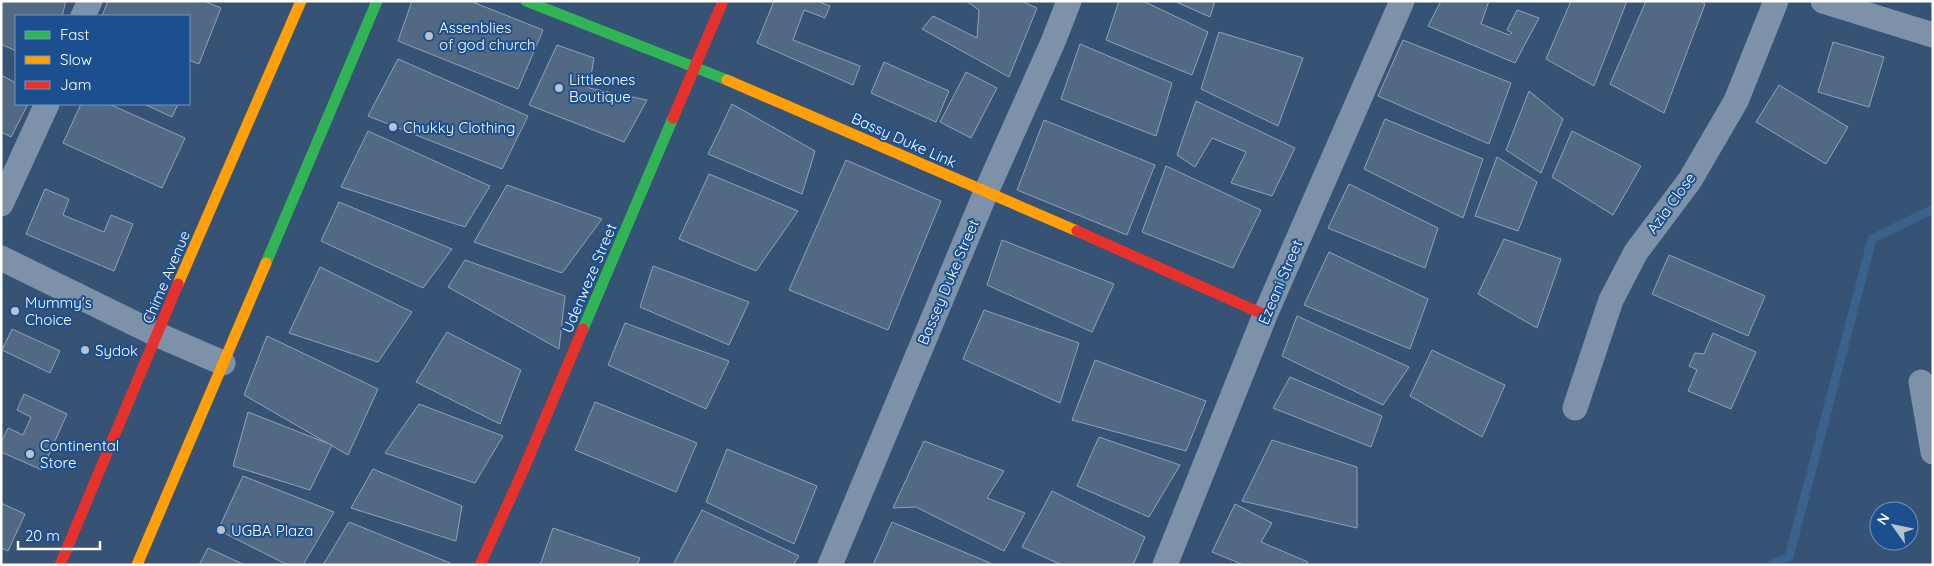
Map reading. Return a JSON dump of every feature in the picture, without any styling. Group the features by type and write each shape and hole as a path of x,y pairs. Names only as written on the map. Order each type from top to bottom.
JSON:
{"street":[{"path":"83,15 90,1"},
{"name":"Chime Avenue","path":"60,565 223,178 301,1"},
{"path":"137,565 377,1"},
{"name":"Bassy Duke Link","path":"526,1 695,66 1110,245 1265,315"},
{"name":"Udenweze Street","path":"480,565 526,464 723,1"},
{"name":"Bassey Duke Street","path":"830,565 986,192 1070,1"},
{"name":"Ezeani Street","path":"1165,565 1265,315 1402,1"},
{"name":"Azia Close","path":"1575,408 1611,300 1636,252 1690,180 1736,101 1776,1"},
{"path":"1823,1 1933,35"},
{"path":"1,204 48,105"},
{"path":"1,258 158,335 222,363"},
{"path":"1920,382 1933,452"}],"building":[{"path":"1,1 66,1 62,15 15,15 15,51 1,44"},
{"path":"108,1 204,1 221,8 199,64 190,60 190,15 102,15"},
{"path":"412,1 470,1 543,30 518,89 398,41"},
{"path":"774,1 817,1 830,6 825,18 804,10 793,40 860,66 853,85 757,43"},
{"path":"966,1 1021,1 1037,8 1009,77 922,29 933,16 977,38 979,10"},
{"path":"1119,1 1143,1 1208,32 1192,75 1106,40"},
{"path":"1174,1 1215,1 1210,17"},
{"path":"1441,1 1489,1 1481,24 1509,35 1512,33 1507,30 1517,10 1539,18 1515,63 1428,26"},
{"path":"1571,1 1627,1 1594,86 1546,59"},
{"path":"1646,1 1700,1 1705,4 1664,113 1610,84"},
{"path":"1219,32 1303,58 1278,126 1201,89"},
{"path":"1403,40 1511,83 1489,144 1378,96"},
{"path":"1833,42 1884,57 1869,107 1818,92"},
{"path":"1080,44 1172,83 1156,136 1061,99"},
{"path":"557,45 594,58 589,88 647,100 624,142 529,105"},
{"path":"398,59 528,116 502,169 368,116"},
{"path":"884,62 949,91 936,122 871,93"},
{"path":"966,72 997,88 971,138 940,122"},
{"path":"1,75 15,82 15,105 27,105 11,137 1,132"},
{"path":"1779,85 1848,127 1826,164 1756,122"},
{"path":"1529,91 1563,119 1541,173 1506,150"},
{"path":"1196,101 1295,148 1272,196 1231,183 1246,152 1212,138 1195,167 1177,155"},
{"path":"732,104 815,151 802,194 708,154"},
{"path":"81,105 111,105 185,138 162,188 63,143"},
{"path":"146,105 178,105 172,117"},
{"path":"1385,119 1483,159 1463,218 1364,169"},
{"path":"1044,120 1155,165 1127,235 1017,190"},
{"path":"368,131 490,186 465,227 341,187"},
{"path":"1572,131 1641,166 1613,215 1552,177"},
{"path":"1497,157 1537,182 1518,231 1475,216"},
{"path":"846,160 941,201 888,330 789,290"},
{"path":"1166,166 1261,210 1233,268 1142,232"},
{"path":"709,174 798,211 756,271 679,239"},
{"path":"1349,184 1438,228 1425,268 1328,228"},
{"path":"507,185 602,219 562,273 474,242"},
{"path":"45,189 69,199 63,215 104,232 111,215 133,224 114,271 26,234"},
{"path":"339,202 452,249 423,288 321,241"},
{"path":"1504,239 1561,259 1537,328 1478,294"},
{"path":"1002,240 1114,284 1092,332 987,285"},
{"path":"1329,252 1428,299 1410,349 1304,305"},
{"path":"1669,255 1765,296 1748,336 1652,294"},
{"path":"465,260 565,296 559,349 448,287"},
{"path":"653,266 749,302 729,345 640,307"},
{"path":"320,267 412,312 378,362 289,333"},
{"path":"984,310 1079,343 1060,403 963,359"},
{"path":"1297,316 1409,367 1383,405 1282,356"},
{"path":"625,323 729,361 706,409 608,365"},
{"path":"12,329 60,351 50,373 2,350"},
{"path":"447,332 521,370 500,424 416,382"},
{"path":"1713,333 1756,352 1731,409 1688,391 1697,370 1689,366 1695,353 1704,354"},
{"path":"267,336 378,389 348,455 244,395"},
{"path":"1432,350 1505,385 1482,437 1410,396"},
{"path":"1095,360 1206,401 1186,451 1072,420"},
{"path":"1290,377 1382,416 1371,447 1273,408"},
{"path":"24,394 67,414 42,470 1,452 1,443 8,428 23,435 31,417 17,410"},
{"path":"595,402 697,443 676,492 575,450"},
{"path":"419,404 503,436 475,483 385,453"},
{"path":"248,412 332,445 310,490 233,466"},
{"path":"1099,437 1180,465 1149,517 1077,486"},
{"path":"1272,440 1357,467 1357,528 1242,501"},
{"path":"924,441 1004,471 987,498 1025,513 1004,551 916,507 893,508"},
{"path":"727,449 817,486 794,544 706,502"},
{"path":"373,469 462,506 456,541 351,508"},
{"path":"243,476 334,512 303,565 288,565 218,530"},
{"path":"1052,491 1145,537 1133,565 1062,565 1022,547"},
{"path":"1,503 25,514 8,551 1,548"},
{"path":"1235,504 1272,523 1261,542 1308,562 1306,565 1244,565 1212,552"},
{"path":"702,510 799,556 793,565 673,565"},
{"path":"349,522 450,563 449,565 323,565"},
{"path":"892,522 995,565 873,565"},
{"path":"553,528 640,558 637,565 540,565"},
{"path":"208,548 245,565 199,565"}],"waterway":[{"path":"1771,565 1789,557 1872,239 1933,209"}],"traffic: fast":[{"path":"266,263 377,1"},
{"path":"526,1 727,80"},
{"path":"583,329 673,118"}],"traffic: slow":[{"path":"178,284 301,1"},
{"path":"727,80 1077,231"},
{"path":"137,565 266,263"}],"traffic: jam":[{"path":"673,118 723,1"},
{"path":"1077,231 1265,315"},
{"path":"60,565 178,284"},
{"path":"480,565 522,473 583,329"}],"place":[{"name":"Assenblies of god church","path":"429,36"},
{"name":"Littleones Boutique","path":"559,88"},
{"name":"Chukky Clothing","path":"393,127"},
{"name":"Mummy's Choice","path":"15,311"},
{"name":"Sydok","path":"85,350"},
{"name":"Continental Store","path":"30,454"},
{"name":"UGBA Plaza","path":"221,530"}]}
